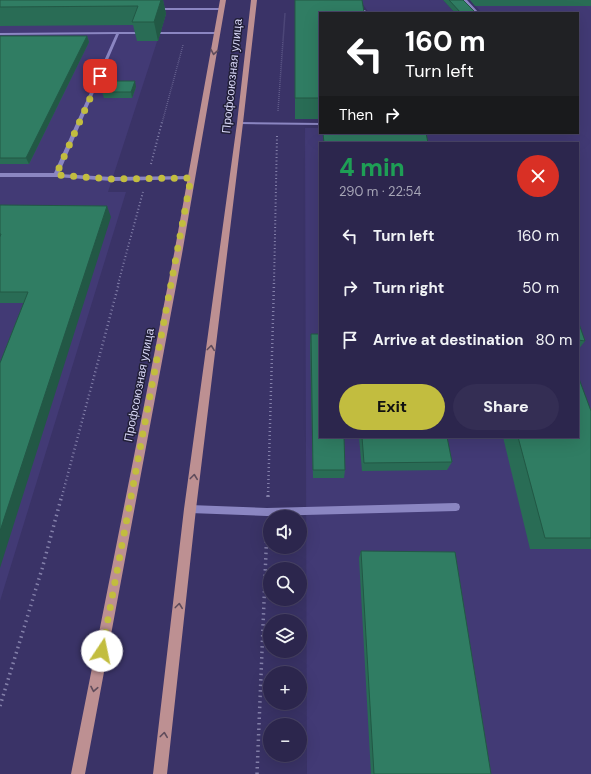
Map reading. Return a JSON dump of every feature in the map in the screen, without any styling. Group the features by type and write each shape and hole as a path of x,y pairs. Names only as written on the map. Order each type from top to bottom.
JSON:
{"main road":[{"name":"Профсоюзная улица","path":"160,774 190,509 240,123 254,0"},
{"name":"Профсоюзная улица","path":"78,774 191,178 222,4"}],"lane":[{"path":"465,0 476,12"},
{"path":"149,9 222,4"},
{"path":"56,175 118,33"},
{"path":"0,34 140,33"},
{"path":"160,33 217,33"},
{"path":"240,123 319,124"},
{"path":"0,175 56,175 112,179 191,178"},
{"path":"307,511 456,507"},
{"path":"190,509 263,512"}],"path":[{"path":"267,510 275,271 277,124 285,14"},
{"path":"0,706 42,569 186,33"},
{"path":"257,774 265,554"}],"shaded area":[{"path":"360,0 443,0 454,12 368,12"},
{"path":"470,0 591,0 591,774 307,774 305,128 319,128 319,134 579,134 579,12 481,12"},
{"path":"166,14 108,192 126,192 0,601 0,15"}],"building":[{"path":"0,0 161,0 154,22 132,22 138,6 0,7"},
{"path":"295,0 362,0 364,12 319,12 319,98 295,98"},
{"path":"449,0 463,0 475,12 460,12"},
{"path":"0,36 87,36 26,158 0,158"},
{"path":"107,81 135,81 131,92 102,92"},
{"path":"323,134 426,134 428,142 324,142"},
{"path":"0,205 107,206 0,531 0,363 28,292 0,292"},
{"path":"579,324 585,341 579,340"},
{"path":"311,334 319,334 319,438 344,438 345,470 313,470"},
{"path":"579,379 591,411 591,538 545,538 518,438 579,438"},
{"path":"362,438 447,438 452,462 364,463"},
{"path":"361,551 455,552 491,774 374,774"}],"route":[{"path":"100,76 56,175 112,179 191,178 178,254 102,651"}]}
